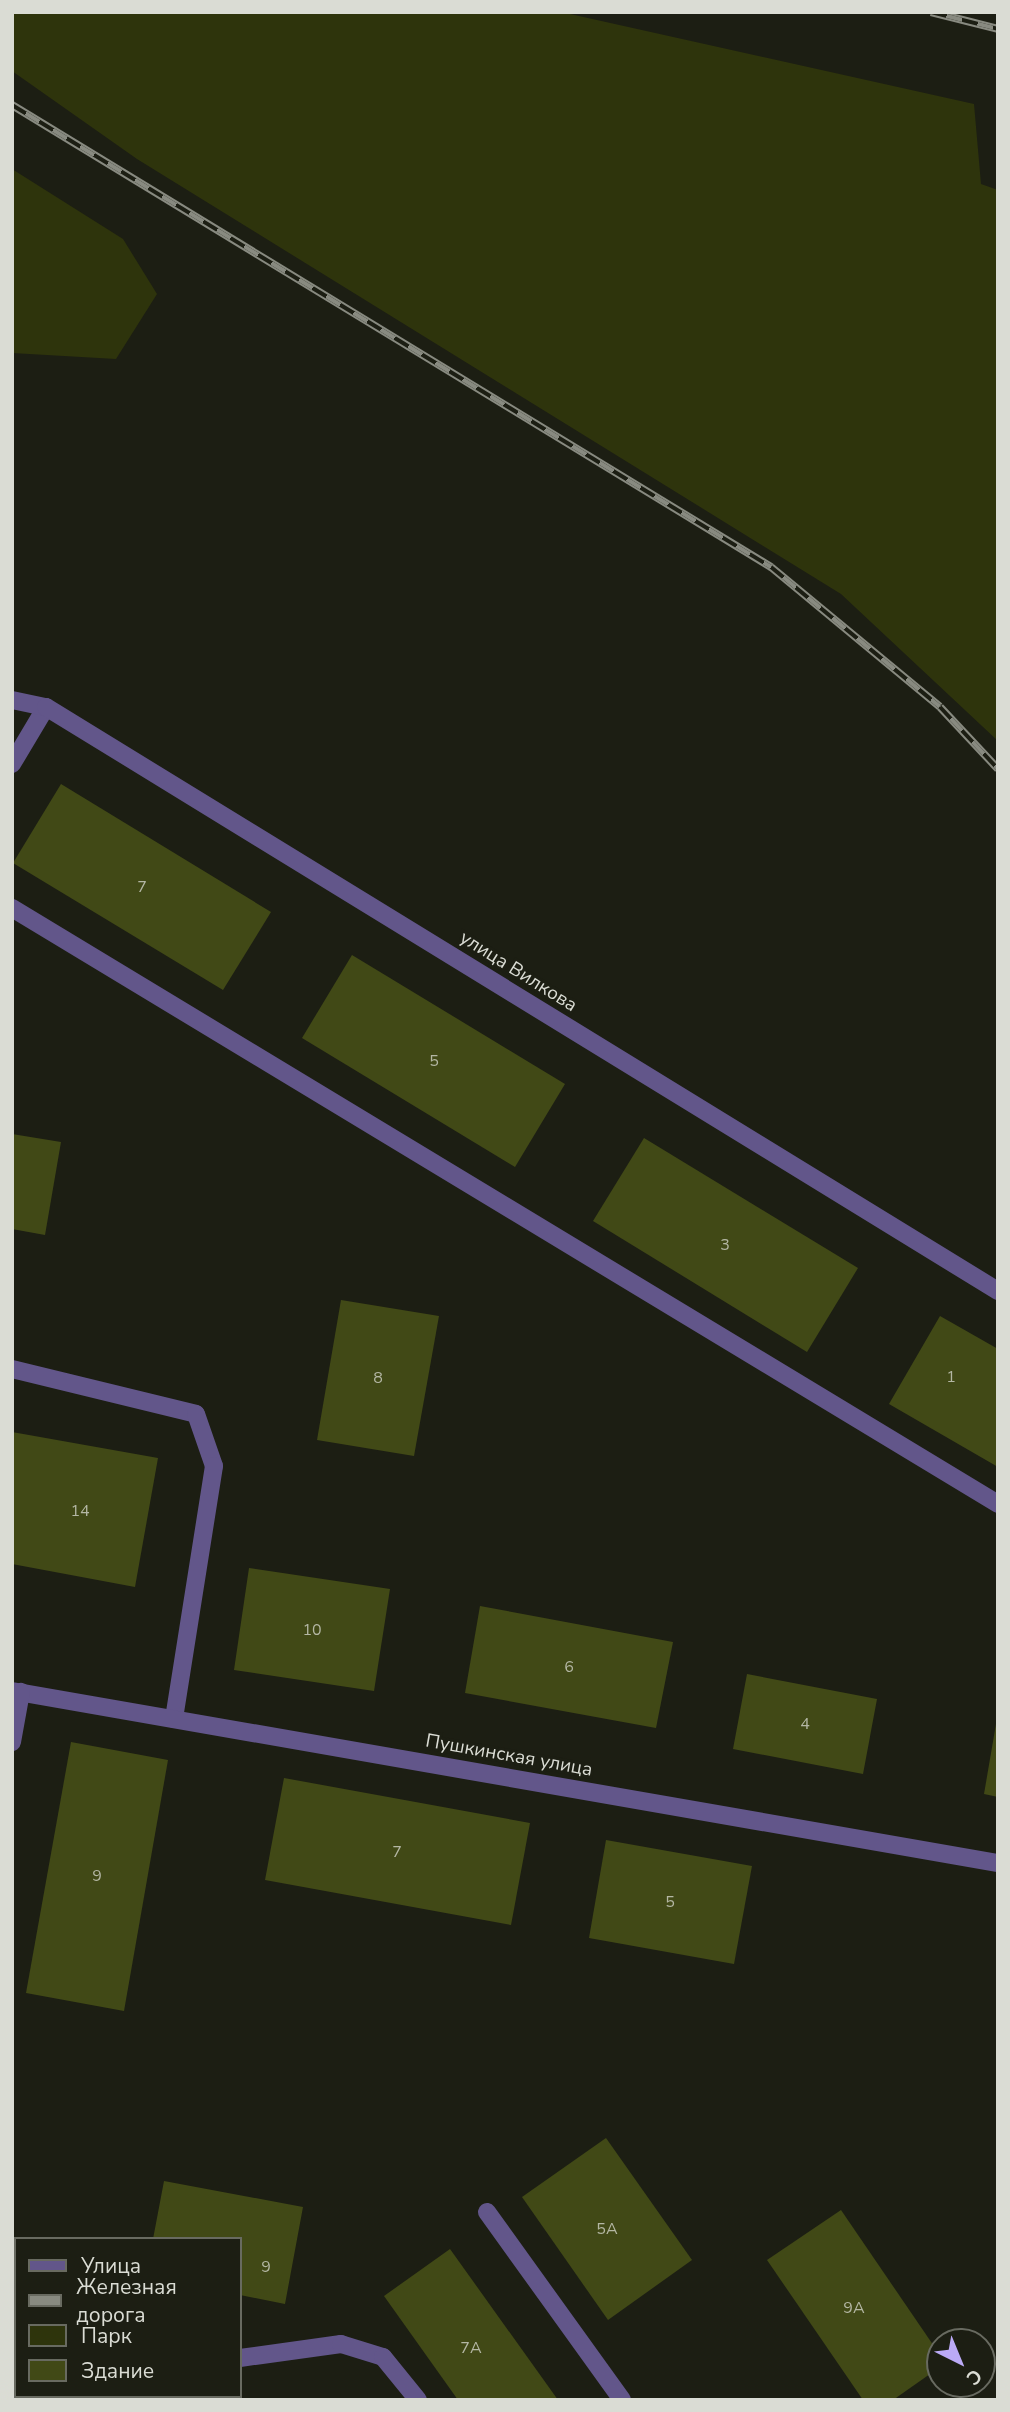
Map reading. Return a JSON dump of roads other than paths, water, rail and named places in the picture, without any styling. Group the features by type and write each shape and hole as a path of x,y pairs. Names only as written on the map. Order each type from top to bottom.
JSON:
{"street":[{"name":"улица Вилкова","path":"12,700 46,707 998,1291"},
{"path":"12,764 46,707"},
{"path":"12,908 998,1504"},
{"path":"12,1369 196,1414 214,1466 174,1719"},
{"path":"12,1742 17,1691"},
{"name":"Пушкинская улица","path":"17,1691 998,1863"},
{"path":"487,2212 622,2400"},
{"path":"242,2358 341,2344 383,2357 418,2400"}],"railway":[{"path":"931,12 998,29"},
{"path":"12,105 771,567 940,707 998,769"}]}
